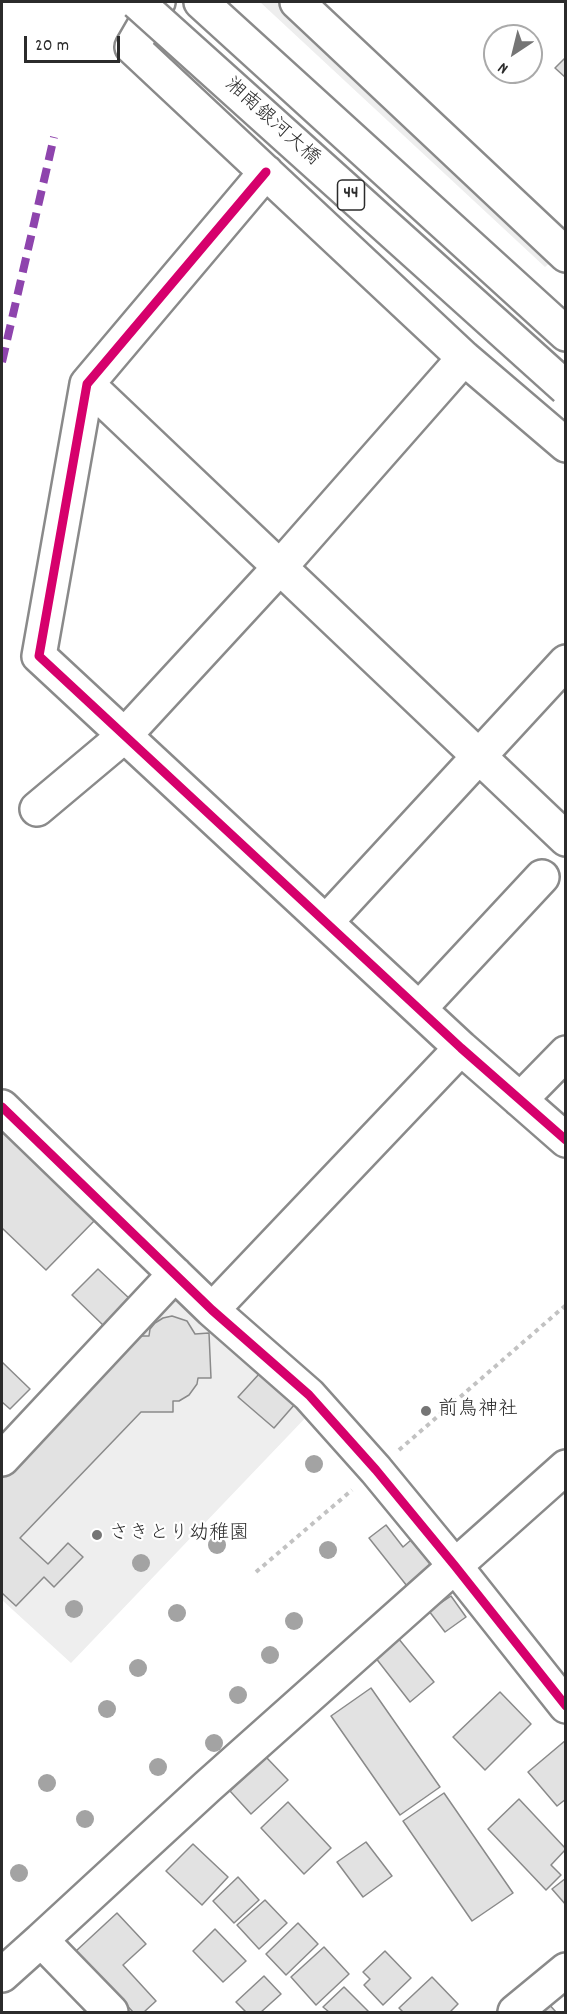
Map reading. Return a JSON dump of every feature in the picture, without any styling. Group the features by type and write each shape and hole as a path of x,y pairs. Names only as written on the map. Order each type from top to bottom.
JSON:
{"street":[{"name":"湘南銀河大橋","path":"137,2 566,388"},
{"path":"158,2 132,47 464,358 566,445"},
{"name":"44","path":"201,2 566,334"},
{"path":"297,2 566,255"},
{"path":"266,172 87,384 39,656 461,1048 566,1140"},
{"path":"37,809 124,736 280,567 464,358"},
{"path":"87,384 566,840"},
{"path":"326,922 479,756 559,683"},
{"path":"419,1009 542,877"},
{"path":"212,1310 461,1048"},
{"path":"520,1100 566,1053"},
{"path":"2,1107 212,1310 309,1395 376,1470 566,1706"},
{"path":"2,1459 175,1274"},
{"path":"2,1975 207,1787 566,1467"},
{"path":"41,1940 111,2013"},
{"path":"515,2013 566,1970"}],"path":[{"path":"256,1572 566,1305"}],"shaded area":[{"path":"260,2 281,2 383,100 387,110 402,125 408,124 551,262 545,267"},
{"name":"さきとり幼稚園","path":"171,1291 310,1413 71,1663 2,1600 2,1471"}],"building":[{"path":"566,57 566,78 555,68"},
{"path":"2,1128 96,1219 46,1270 2,1228"},
{"path":"98,1269 131,1300 105,1327 72,1295"},
{"path":"172,1316 187,1321 195,1334 209,1333 211,1378 198,1378 197,1384 189,1395 179,1401 173,1401 173,1412 141,1412 20,1538 48,1564 68,1543 83,1557 54,1587 44,1577 16,1606 2,1593 2,1478 138,1336 149,1336 150,1329 155,1323"},
{"path":"2,1362 30,1389 10,1409 2,1402"},
{"path":"260,1373 295,1404 274,1428 238,1397"},
{"path":"386,1525 403,1547 411,1540 432,1566 407,1586 369,1538"},
{"path":"451,1596 466,1617 445,1632 429,1611"},
{"path":"398,1638 434,1682 410,1702 375,1657"},
{"path":"371,1688 440,1787 400,1815 331,1716"},
{"path":"500,1692 531,1724 485,1770 453,1737"},
{"path":"566,1740 566,1799 557,1806 528,1772"},
{"path":"266,1757 288,1780 251,1814 230,1791"},
{"path":"444,1793 513,1893 472,1921 403,1821"},
{"path":"519,1799 566,1849 551,1865 561,1875 546,1890 488,1829"},
{"path":"288,1802 331,1848 304,1874 261,1828"},
{"path":"366,1842 392,1876 363,1897 337,1862"},
{"path":"193,1844 228,1877 202,1905 166,1871"},
{"path":"238,1877 259,1900 234,1923 213,1901"},
{"path":"566,1878 566,1905 552,1889"},
{"path":"265,1900 287,1923 259,1949 237,1925"},
{"path":"117,1913 146,1944 123,1965 156,2001 144,2012 133,2012 76,1951"},
{"path":"298,1923 318,1944 286,1975 266,1954"},
{"path":"215,1929 246,1961 223,1982 193,1951"},
{"path":"324,1947 349,1974 316,2005 291,1977"},
{"path":"385,1951 411,1978 383,2005 364,1985 370,1979 363,1972"},
{"path":"264,1976 281,1994 261,2012 246,2012 236,2002"},
{"path":"432,1977 458,2004 450,2012 403,2012 399,2008"},
{"path":"344,1987 369,2012 329,2012 323,2007"},
{"path":"547,2002 556,2012 536,2012"}],"marked path":[{"path":"2,362 54,137"}],"cycle path":[{"path":"266,172 87,384 39,656 461,1048 566,1140"},
{"path":"2,1107 212,1310 309,1395 376,1470 566,1706"}],"place":[{"name":"前鳥神社","path":"426,1411"},
{"name":"さきとり幼稚園","path":"97,1535"}]}
